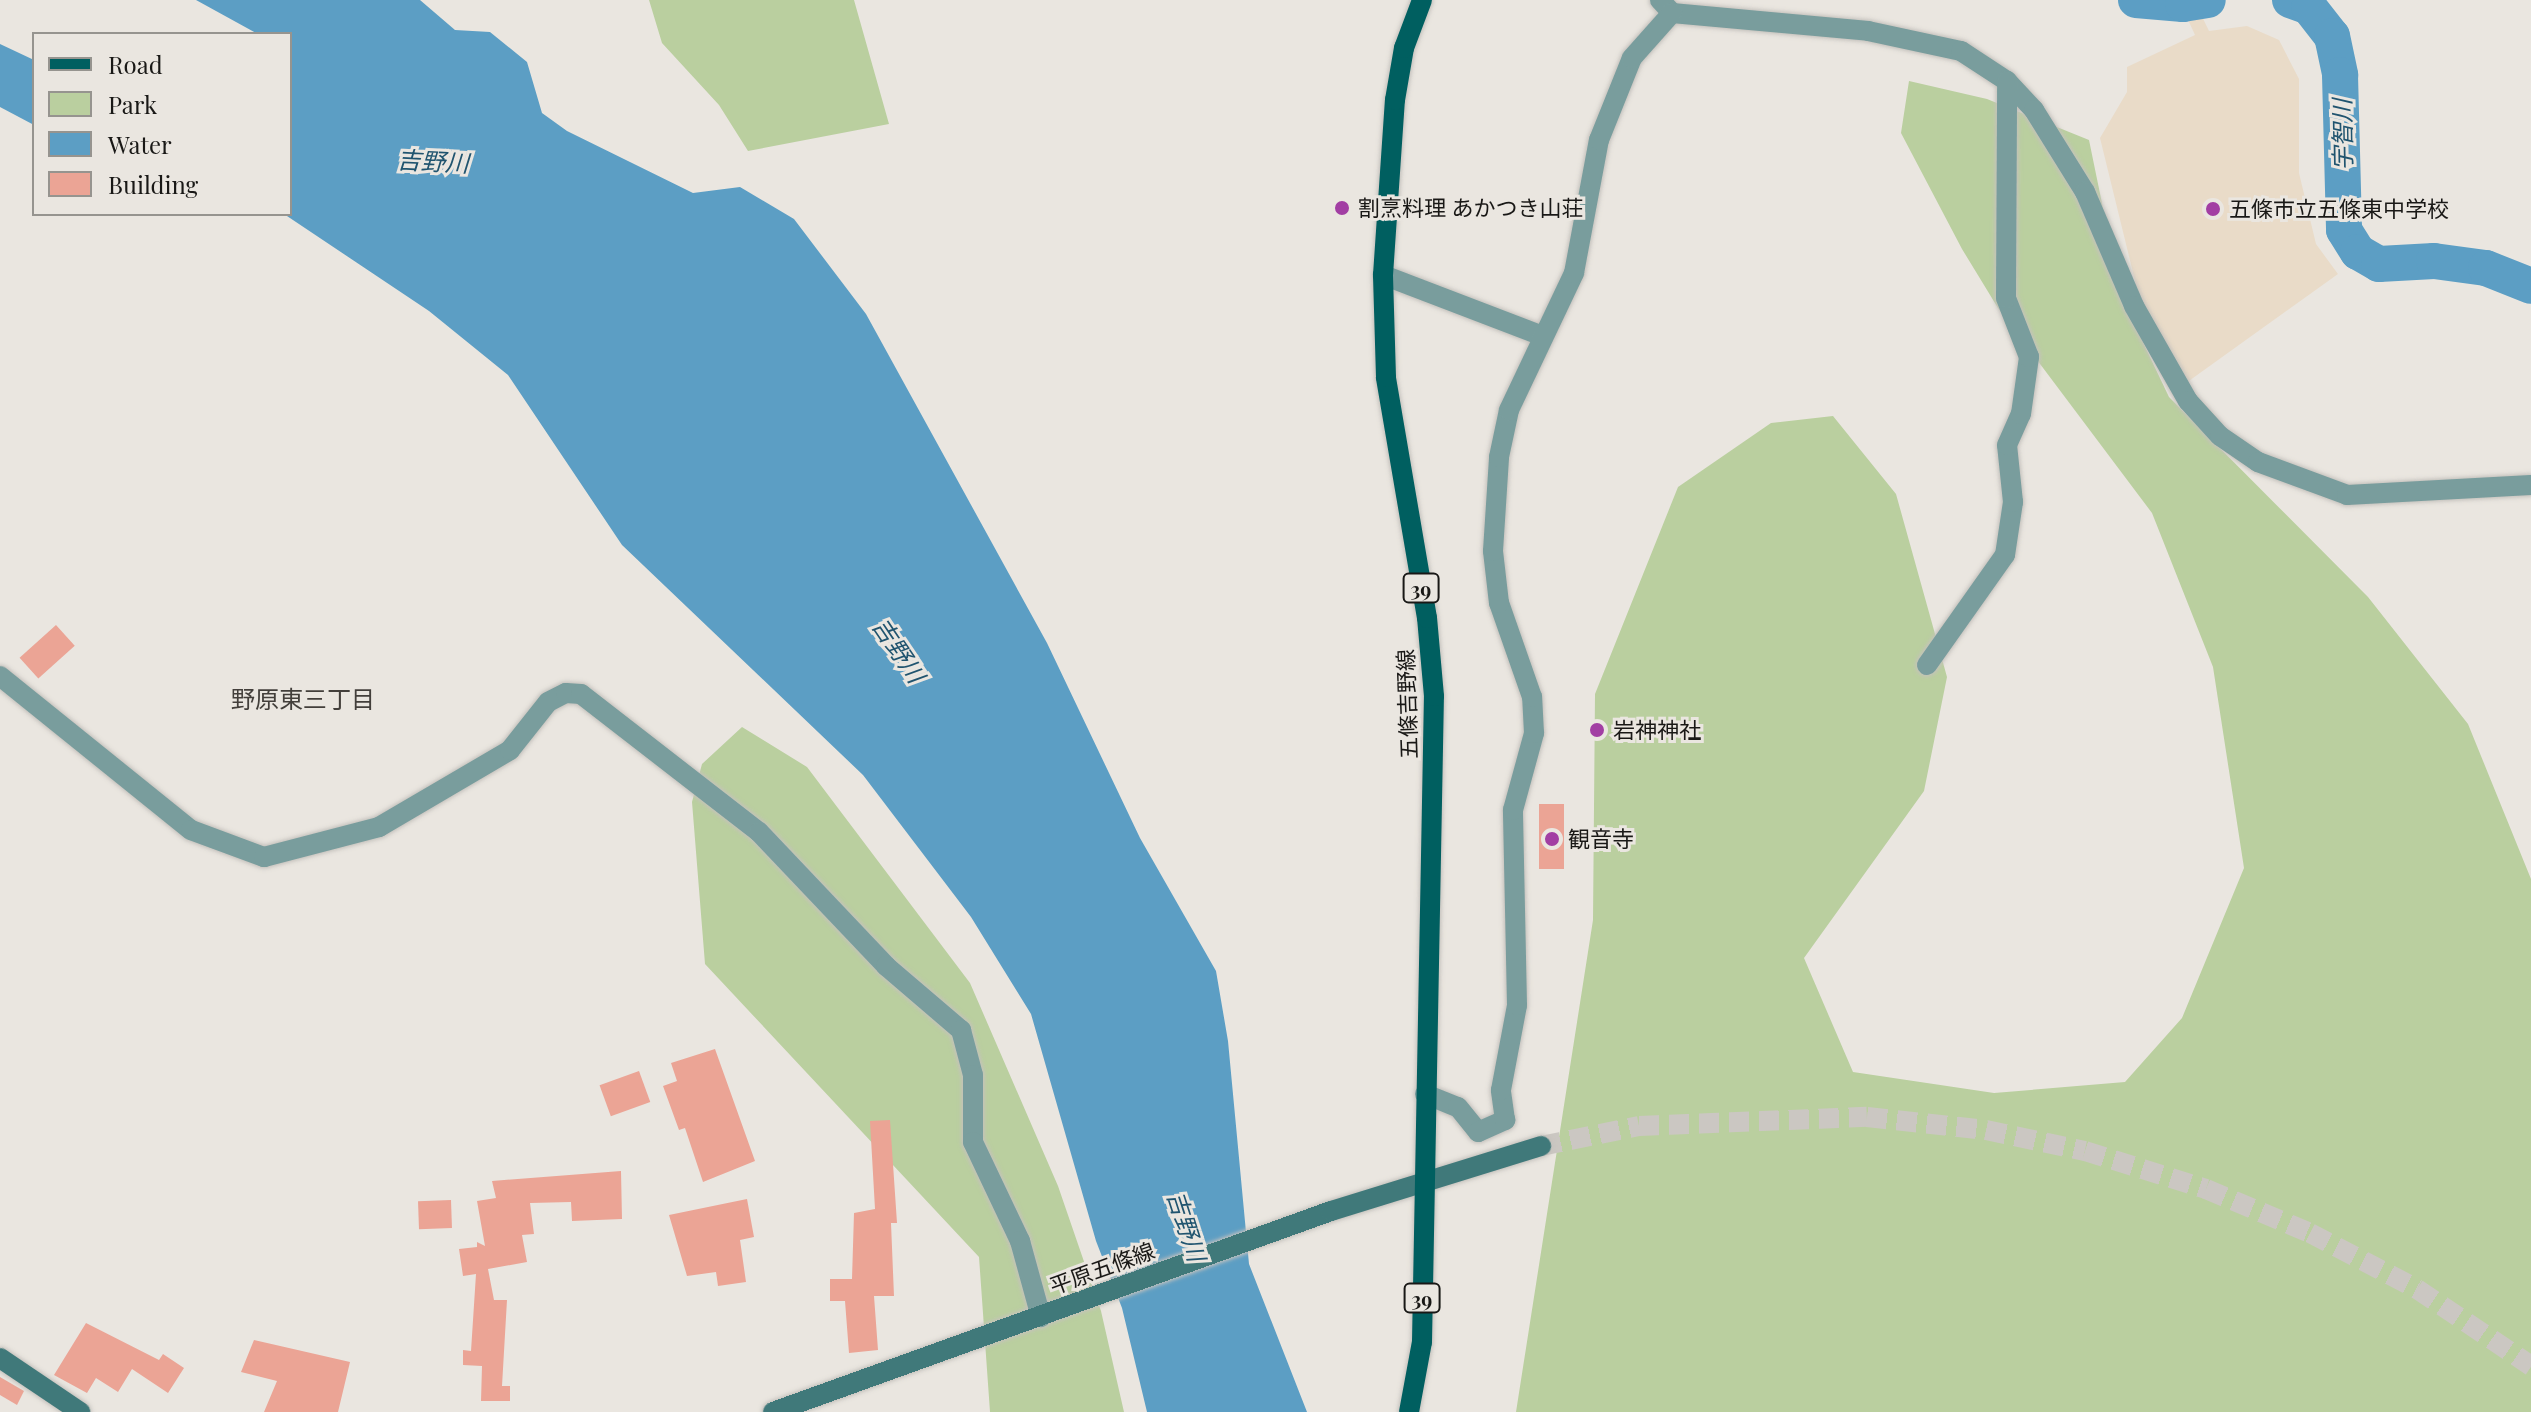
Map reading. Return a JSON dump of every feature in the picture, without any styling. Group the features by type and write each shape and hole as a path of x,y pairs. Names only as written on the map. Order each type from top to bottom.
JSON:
{"main road":[{"name":"五條吉野線","path":"1409,1412 1422,1342 1425,1094 1434,911 1434,696 1427,618 1386,377 1383,275 1395,100 1404,48 1422,0"},
{"name":"平原五條線","path":"773,1412 1331,1211 1541,1146"},
{"path":"0,1358 80,1412"}],"street":[{"path":"1425,1094 1458,1107 1478,1132 1505,1120 1501,1090 1517,1005 1513,810 1534,733 1532,697 1499,603 1493,551 1499,457 1509,410 1574,273 1599,140 1632,58 1666,7 1868,31 1961,51 2007,81 2034,110 2085,192 2134,306 2188,401 2220,436 2258,462 2347,495 2531,485"},
{"path":"1927,665 2005,555 2011,515 2007,445 2021,414 2029,357 2006,298 2007,81"},
{"path":"1383,275 1543,336"},
{"path":"0,676 191,830 264,857 379,827 510,750 548,702 566,693 581,694 759,832 886,966 961,1030 973,1075 973,1142 1020,1241 1041,1317"}],"shaded area":[{"name":"五條市立五條東中学校","path":"2179,0 2194,0 2209,31 2247,26 2279,40 2299,79 2299,173 2316,244 2338,274 2186,383 2139,297 2100,138 2127,92 2127,67 2195,35"}],"green space":[{"path":"649,0 854,0 889,124 748,151 719,105 662,43"},
{"path":"1909,81 1987,99 2089,140 2121,296 2169,397 2368,597 2468,724 2531,879 2531,1412 1516,1412 1593,920 1595,694 1678,487 1771,423 1833,416 1896,494 1947,677 1924,791 1804,958 1853,1072 1994,1093 2125,1082 2182,1018 2244,868 2213,667 2152,513 1998,308 1962,249 1901,133"},
{"path":"742,727 807,767 970,983 1058,1186 1101,1311 1124,1412 990,1412 979,1257 705,964 692,802 702,764"}],"water":[{"name":"吉野川","path":"196,0 420,0 455,30 490,32 527,62 542,113 567,131 693,193 740,187 794,219 866,314 1047,643 1140,838 1216,971 1228,1041 1249,1264 1307,1412 1147,1412 1122,1308 1096,1241 1031,1014 971,917 863,775 622,545 508,375 429,311 287,216 292,216 292,32 254,32"},
{"path":"0,44 32,59 32,124 0,107"}],"building":[{"path":"56,625 75,646 38,679 20,658"},
{"path":"1539,804 1564,804 1564,869 1539,869"},
{"path":"715,1049 755,1161 703,1182 685,1128 679,1130 663,1086 677,1081 671,1063"},
{"path":"639,1071 650,1102 611,1116 600,1085"},
{"path":"890,1120 897,1223 891,1223 894,1296 874,1296 878,1350 849,1353 845,1301 830,1301 830,1279 852,1279 854,1213 875,1209 870,1121"},
{"path":"621,1171 622,1219 572,1221 571,1202 530,1203 534,1234 522,1235 527,1262 488,1269 494,1300 507,1300 502,1386 510,1386 510,1401 481,1401 482,1366 463,1365 463,1350 471,1351 476,1274 463,1276 459,1249 477,1247 477,1242 485,1246 477,1201 496,1198 492,1181"},
{"path":"747,1199 754,1237 740,1240 746,1282 718,1286 716,1272 687,1276 669,1215"},
{"path":"451,1200 452,1228 419,1229 418,1201"},
{"path":"86,1323 159,1360 163,1354 184,1368 168,1393 132,1369 118,1392 96,1378 87,1393 54,1375"},
{"path":"254,1340 350,1362 338,1412 264,1412 277,1381 241,1372"},
{"path":"0,1377 24,1391 17,1405 0,1395"}],"waterway":[{"name":"宇智川","path":"2136,0 2183,4 2208,0"},
{"name":"宇智川","path":"2290,0 2309,7 2332,36 2340,75 2344,230 2358,252 2379,264 2434,261 2486,268 2531,286"}],"tunnel":[{"path":"1541,1146 1639,1126 1867,1117 1986,1130 2085,1151 2206,1189 2310,1233 2417,1289 2531,1366"}],"place":[{"name":"割烹料理 あかつき山荘","path":"1342,208"},
{"name":"五條市立五條東中学校","path":"2213,209"},
{"name":"岩神神社","path":"1597,730"},
{"name":"観音寺","path":"1552,839"}],"district":[{"name":"野原東三丁目","path":"303,699"}]}
